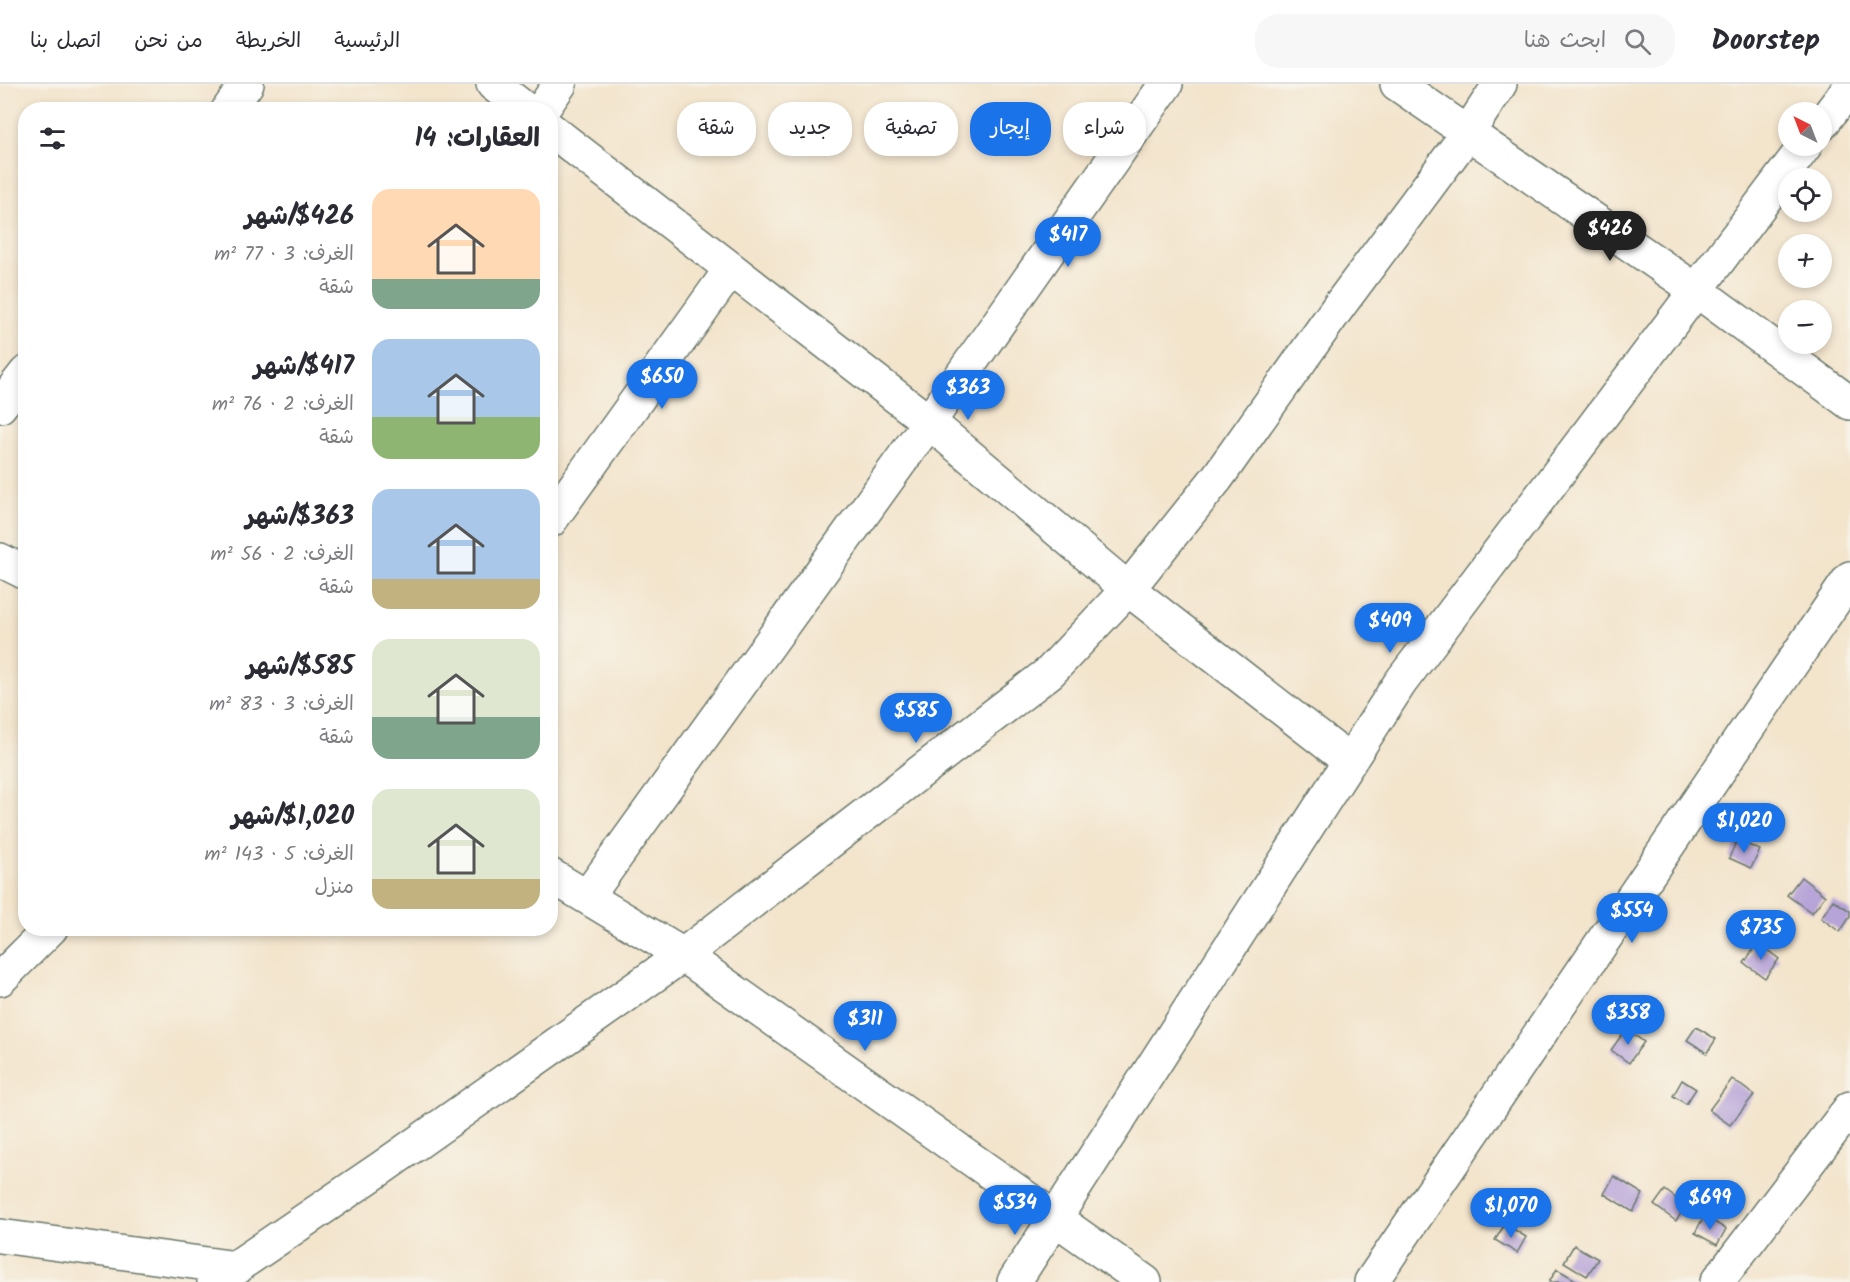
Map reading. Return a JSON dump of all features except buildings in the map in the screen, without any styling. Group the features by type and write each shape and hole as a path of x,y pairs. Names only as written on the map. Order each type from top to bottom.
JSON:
{"street":[{"path":"234,102 247,84"},
{"path":"493,84 516,102"},
{"path":"548,102 560,84"},
{"path":"587,897 929,422 1166,84"},
{"path":"1397,84 1696,290 1850,404"},
{"path":"0,1236 226,1275 683,955 1050,672 1128,589 1217,478 1339,306 1467,134 1500,84"},
{"path":"1832,111 1850,87"},
{"path":"558,135 929,422 1128,589 1348,760"},
{"path":"1014,1282 1057,1219 1348,760 1400,683 1797,156"},
{"path":"558,510 731,269"},
{"path":"0,406 18,383"},
{"path":"0,560 18,569"},
{"path":"1371,1282 1850,578"},
{"path":"558,880 683,955 1145,1282"},
{"path":"0,979 43,936"},
{"path":"1717,1282 1845,1125"}]}
